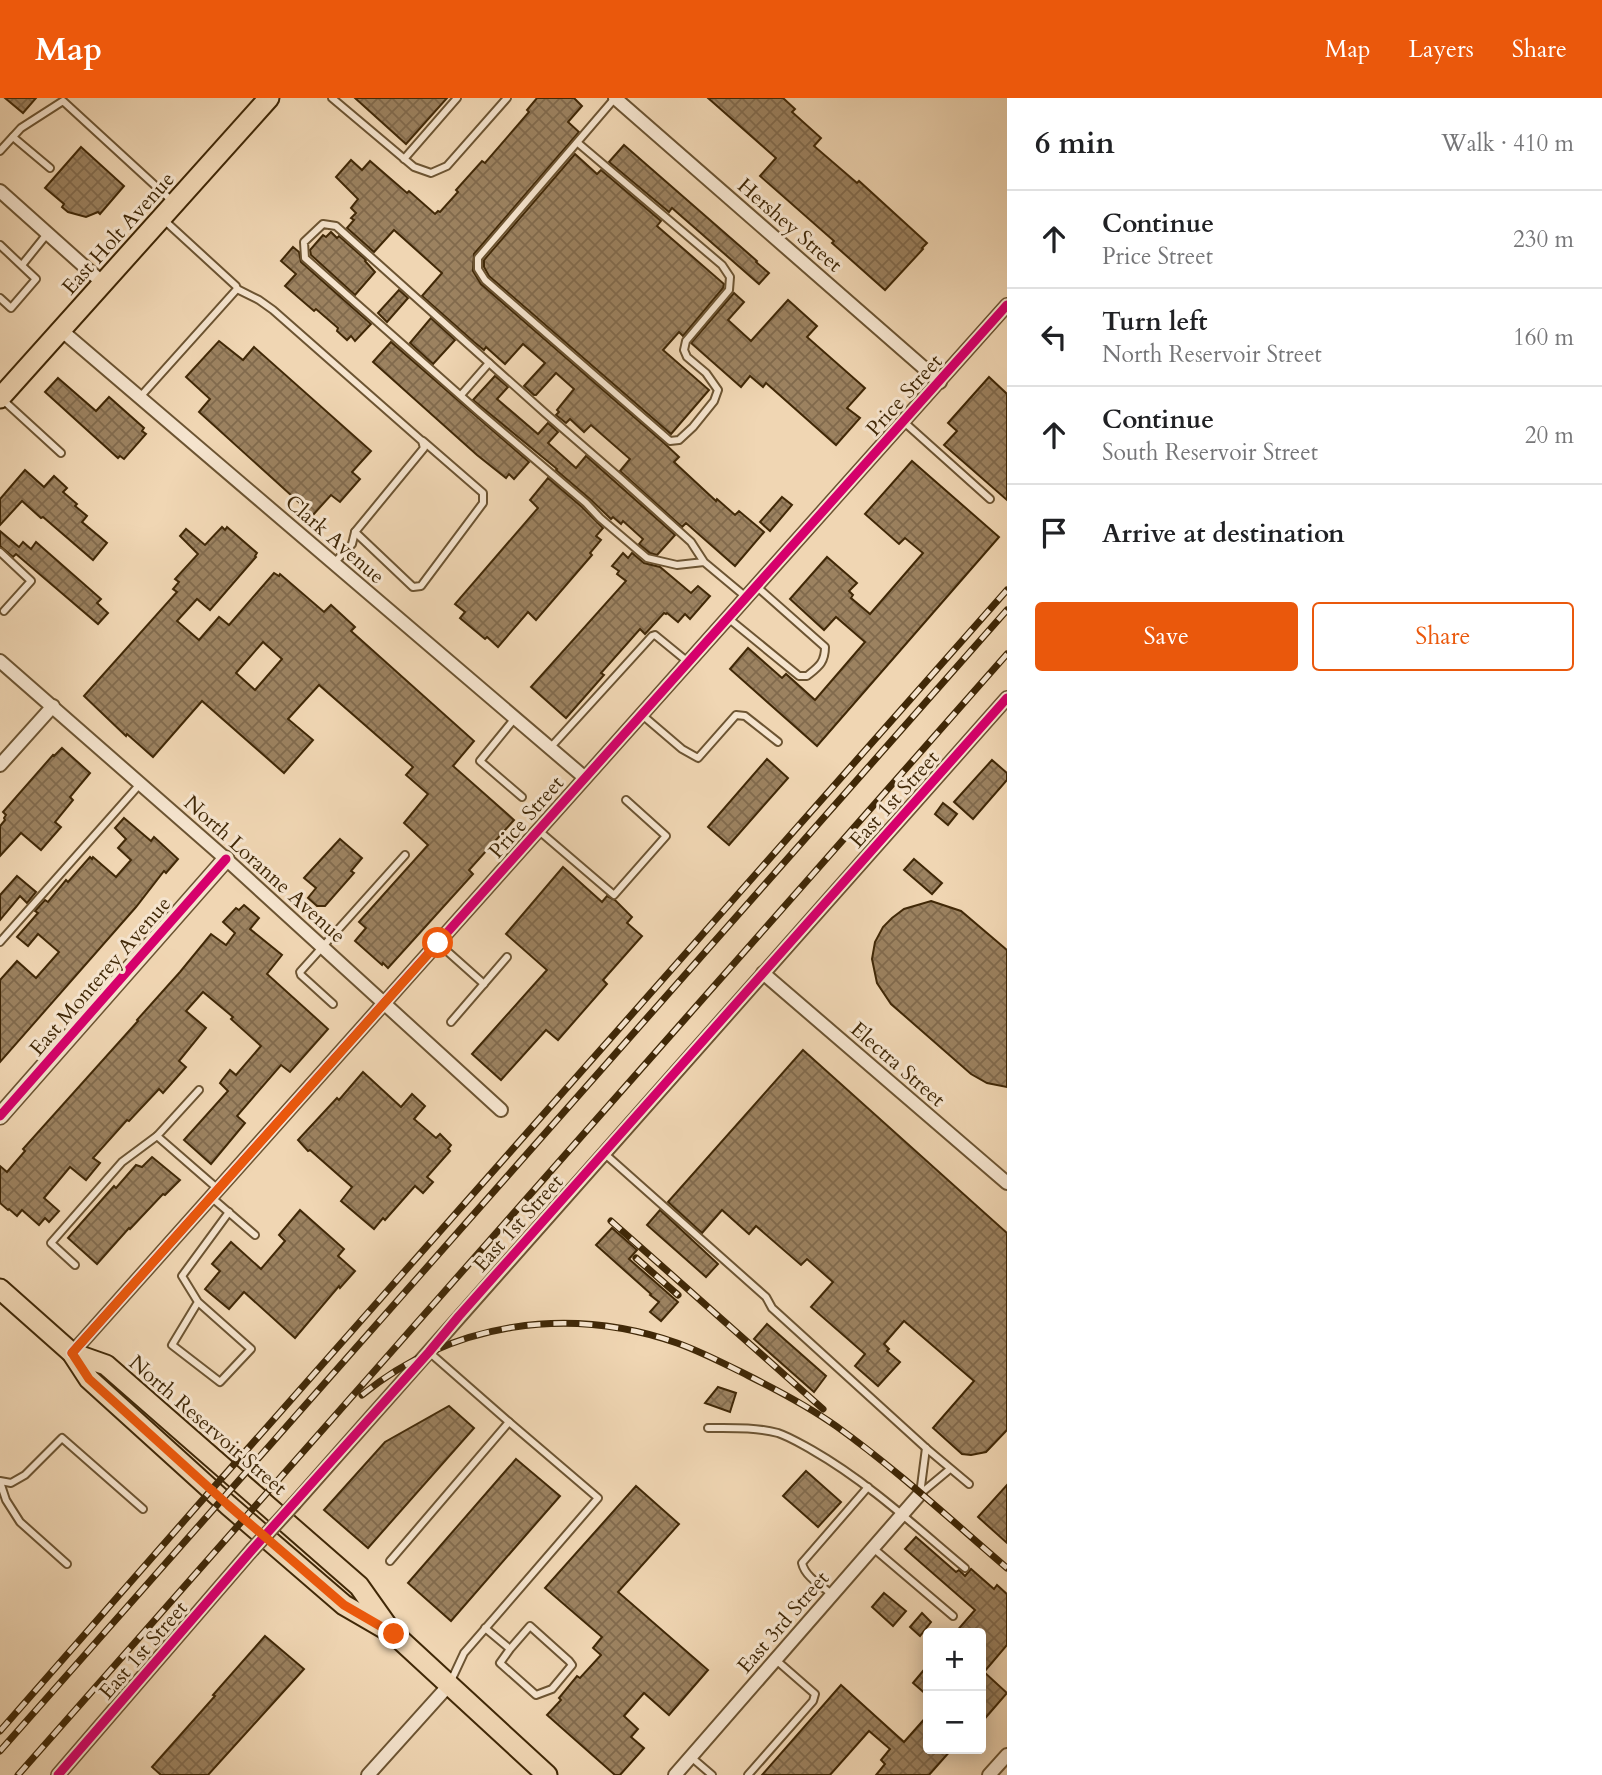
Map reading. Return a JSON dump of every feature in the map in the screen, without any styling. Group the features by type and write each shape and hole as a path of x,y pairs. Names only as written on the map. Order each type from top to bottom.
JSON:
{"main road":[{"name":"East Holt Avenue","path":"0,398 270,98"},
{"name":"North Reservoir Street","path":"0,1289 72,1353 89,1379 228,1505 344,1605 394,1634"},
{"name":"North Reservoir Street","path":"72,1353 106,1365 359,1586 394,1634"},
{"path":"394,1634 547,1775"}],"street":[{"name":"Hershey Street","path":"615,98 940,382"},
{"path":"0,191 104,284"},
{"name":"Price Street","path":"72,1353 1007,305"},
{"name":"Clark Avenue","path":"61,330 584,777"},
{"name":"North Loranne Avenue","path":"0,661 226,859 500,1110"},
{"name":"East 1st Street","path":"58,1775 252,1549 1007,698"},
{"path":"0,765 53,706"},
{"name":"East Monterey Avenue","path":"0,1116 226,859"},
{"name":"Electra Street","path":"763,973 1007,1183"},
{"name":"East 3rd Street","path":"675,1775 920,1494"},
{"path":"368,1775 449,1685"},
{"path":"989,1775 1007,1755"}],"lane":[{"path":"404,159 457,98"},
{"path":"335,99 414,167 431,173 447,166 507,98"},
{"path":"578,143 722,265 730,277 729,290 686,341 684,350 687,357 706,373 718,390 714,401 694,427 679,440 670,441 485,280 478,270 478,258 615,98"},
{"path":"0,151 21,128 64,100 169,211 237,289 273,310 483,493 483,503 421,586 413,587 355,532"},
{"path":"13,137 50,168"},
{"path":"704,562 677,565 647,558 305,258 304,242 323,223 335,226 691,542 704,562 746,597"},
{"path":"22,265 48,234"},
{"path":"0,245 36,278 11,308 0,298"},
{"path":"140,397 237,289"},
{"path":"461,395 489,363"},
{"path":"0,398 61,453"},
{"path":"904,422 990,499"},
{"path":"334,563 352,544 355,532 424,448 422,441"},
{"path":"0,552 31,580 1,612"},
{"path":"728,618 799,676 807,676 817,667 825,657 825,647 756,586"},
{"path":"550,748 652,636 655,635 688,662"},
{"path":"641,714 682,749 698,758 736,715 745,716 778,742"},
{"path":"515,718 480,761 522,797"},
{"path":"0,942 141,783"},
{"path":"538,830 614,895 666,836 626,800"},
{"path":"333,1004 301,975 302,969 405,855"},
{"path":"438,943 484,984"},
{"path":"451,1022 508,957"},
{"path":"75,1265 51,1243 122,1162 157,1136 199,1090"},
{"path":"157,1136 215,1193 229,1212 256,1235"},
{"path":"603,1153 766,1297 772,1308 969,1484"},
{"path":"198,1302 172,1345 220,1382 251,1349 198,1302 182,1276 229,1212"},
{"path":"429,1352 598,1498 464,1653 449,1685"},
{"path":"390,1561 509,1422"},
{"path":"708,1428 748,1427 789,1437 834,1462 868,1487 965,1568"},
{"path":"67,1564 20,1522 6,1500 0,1481 12,1483 24,1475 62,1438 143,1509"},
{"path":"920,1494 926,1448"},
{"path":"920,1494 950,1469"},
{"path":"832,1595 807,1574 802,1563 868,1487"},
{"path":"873,1548 953,1616"},
{"path":"530,1626 572,1665 552,1689 536,1695 500,1663 510,1649 530,1626"},
{"path":"485,1628 510,1649"},
{"path":"748,1775 813,1701 815,1694 776,1660"},
{"path":"691,1757 712,1775"}],"building":[{"path":"5,98 36,98 23,113"},
{"path":"355,98 447,98 406,144"},
{"path":"537,98 574,98 582,106 568,122 579,132 474,254 473,271 481,284 679,457 674,462 716,501 717,499 735,515 739,511 764,532 735,566 686,523 682,527 620,471 630,459 591,425 584,432 570,419 566,423 556,415 574,389 556,373 536,395 524,386 545,363 523,344 505,364 486,347 484,350 474,342 422,296 442,273 394,230 374,252 347,228 354,220 351,218 356,213 351,208 358,199 336,177 351,160 362,170 370,161 435,214 458,192 456,190 482,161 485,163 529,112 527,110"},
{"path":"708,98 783,98 795,109 792,112 821,138 814,146 857,183 859,181 927,243 923,249 885,290 760,176 776,158"},
{"path":"624,145 769,273 759,284 672,208 669,212 609,162"},
{"path":"81,147 124,186 100,214 98,212 86,217 68,212 62,207 64,204 45,188"},
{"path":"575,154 597,174 601,170 661,221 657,226 724,284 683,336 679,332 663,350 709,390 671,434 489,276 484,267 484,260"},
{"path":"331,232 366,260 375,272 355,295 311,255 310,250 323,235 326,237"},
{"path":"293,247 299,252 301,262 371,324 355,341 351,336 347,340 337,331 338,328 285,286 296,274 281,261"},
{"path":"399,290 408,298 387,322 378,313"},
{"path":"734,293 744,302 728,320 751,341 788,300 817,326 807,337 865,388 847,408 860,418 836,445 766,383 763,387 750,376 741,387 691,343"},
{"path":"431,318 455,340 433,364 410,343"},
{"path":"219,341 243,360 254,347 371,451 352,472 360,479 340,502 331,495 313,515 199,412 210,399 186,377"},
{"path":"391,342 529,462 514,479 509,474 506,478 477,455 373,362"},
{"path":"495,376 508,387 497,399 538,434 548,423 558,432 548,443 576,468 586,456 675,535 657,555 639,544 643,539 623,521 621,524 613,517 611,519 557,469 473,400"},
{"path":"989,377 1007,394 1007,500 944,445 957,431 948,423"},
{"path":"58,378 96,411 109,397 144,428 142,431 146,434 124,459 120,456 118,458 45,392"},
{"path":"912,461 999,537 817,746 730,669 748,648 782,678 786,674 815,700 865,642 836,617 824,630 790,599 827,557 857,583 849,591 853,595 851,598 870,614 923,553 905,538 899,544 865,514"},
{"path":"25,470 44,487 54,476 67,488 63,492 87,516 82,522 107,543 93,560 22,501 0,525 0,499"},
{"path":"548,478 603,528 596,536 601,540 590,553 592,555 536,620 528,612 498,647 460,618 465,612 455,604 538,508 530,500"},
{"path":"782,497 792,505 770,531 760,522"},
{"path":"222,527 225,530 227,527 257,553 210,610 197,599 177,621 199,640 219,617 229,625 274,573 279,576 280,574 324,612 331,605 355,627 351,631 474,741 453,766 514,820 469,870 473,874 388,968 355,941 366,928 359,922 428,845 404,823 428,794 406,775 413,767 319,685 288,719 313,740 284,773 202,701 153,757 127,734 126,736 84,696 177,592 173,589 179,582 175,579 198,554 180,536 186,529 205,545","holes":["263,642 282,659 255,690 236,673"]},
{"path":"0,531 19,547 23,542 31,549 36,542 101,599 97,603 108,613 98,624 16,554 13,557 0,546"},
{"path":"623,553 628,558 632,553 644,563 660,567 691,593 698,586 710,596 690,619 685,614 678,622 664,613 645,634 640,629 566,718 531,687 626,581 612,566"},
{"path":"62,748 90,773 70,797 73,800 55,822 61,827 41,850 21,833 0,856 0,826 6,815 3,812"},
{"path":"767,759 788,778 729,845 708,827"},
{"path":"992,760 1007,773 1007,780 973,819 954,802"},
{"path":"943,803 957,814 948,825 935,814"},
{"path":"124,818 151,841 154,837 178,859 166,873 164,871 136,907 0,1062 0,980 17,961 36,978 59,952 38,934 28,946 17,937 38,913 35,911 45,900 48,902 90,857 116,877 131,860 118,848 126,839 115,828"},
{"path":"340,839 362,858 351,871 354,873 325,906 317,906 308,898 316,888 304,878"},
{"path":"914,859 942,883 932,894 904,870"},
{"path":"563,867 602,902 607,896 615,900 632,917 627,923 642,936 603,980 607,984 558,1040 546,1030 501,1080 472,1054 547,970 506,934"},
{"path":"17,876 36,892 27,903 20,896 0,920 0,895"},
{"path":"931,901 961,911 1007,950 1007,1087 987,1083 971,1074 891,1004 877,983 872,959 875,942 883,927 904,909"},
{"path":"244,905 259,918 250,929 282,955 267,974 328,1029 290,1072 281,1065 237,1116 245,1123 211,1164 184,1140 228,1091 220,1083 230,1070 236,1075 261,1046 231,1019 233,1017 203,992 186,1011 206,1028 179,1061 186,1067 163,1093 159,1089 129,1121 127,1120 93,1158 100,1163 86,1180 70,1167 44,1198 59,1211 49,1222 45,1218 39,1225 22,1210 17,1216 8,1210 0,1203 0,1166 7,1172 25,1151 23,1149 138,1021 211,934 226,945 235,933 223,922 236,908 239,910"},
{"path":"803,1050 1007,1233 1007,1430 986,1452 962,1454 933,1428 974,1381 904,1321 884,1344 889,1349 887,1351 900,1362 878,1386 855,1366 865,1354 811,1307 833,1282 807,1259 801,1265 756,1226 749,1234 722,1210 702,1233 668,1202"},
{"path":"363,1072 401,1107 412,1094 425,1106 414,1119 436,1138 440,1134 451,1145 448,1149 450,1151 427,1177 433,1182 423,1193 415,1186 374,1229 341,1201 352,1187 298,1140"},
{"path":"152,1157 180,1180 129,1228 97,1264 68,1238 114,1186 116,1188 136,1165 142,1167"},
{"path":"300,1210 344,1249 338,1256 355,1271 295,1338 244,1292 229,1309 205,1289 220,1271 212,1264 231,1242 261,1269 285,1241 279,1235"},
{"path":"660,1210 718,1264 706,1277 647,1225"},
{"path":"612,1228 637,1250 629,1259 678,1302 661,1321 650,1312 659,1302 596,1245"},
{"path":"767,1324 826,1376 814,1392 754,1339"},
{"path":"718,1387 736,1393 730,1412 705,1403"},
{"path":"449,1406 474,1428 368,1548 324,1510 385,1442"},
{"path":"516,1459 560,1496 451,1621 408,1583"},
{"path":"806,1471 841,1502 818,1527 783,1496"},
{"path":"1007,1485 1007,1543 978,1517"},
{"path":"636,1486 679,1524 618,1592 708,1670 669,1715 644,1693 624,1716 638,1729 631,1737 644,1748 620,1775 615,1775 547,1715 577,1676 580,1678 601,1655 593,1648 602,1637 545,1588"},
{"path":"916,1537 956,1572 959,1570 965,1576 971,1569 994,1589 997,1585 1007,1594 1007,1645 986,1670 986,1628 959,1628 975,1610 905,1549"},
{"path":"884,1593 906,1611 893,1626 872,1607"},
{"path":"922,1613 931,1622 923,1628 920,1636 910,1627"},
{"path":"265,1636 304,1669 208,1775 161,1775 152,1767"},
{"path":"923,1671 923,1692 913,1683"},
{"path":"986,1674 1007,1693 986,1717"},
{"path":"841,1685 904,1742 923,1721 923,1754 948,1754 929,1775 876,1775 885,1764 881,1760 890,1749 869,1731 830,1775 762,1775"}],"railway":[{"path":"0,1731 1007,590"},
{"path":"0,1751 1007,610"},
{"path":"18,1775 1007,654"},
{"path":"611,1221 823,1409"},
{"path":"636,1258 678,1295"},
{"path":"362,1395 397,1370 472,1336 512,1327 553,1324 594,1325 636,1331 704,1354 815,1412 880,1460 1007,1568"}],"cycle path":[{"path":"72,1353 1007,305"},
{"path":"58,1775 252,1550 1007,698"},
{"path":"0,1116 226,859"}],"route":[{"path":"394,1634 344,1605 228,1505 89,1379 72,1353 438,943"}]}
